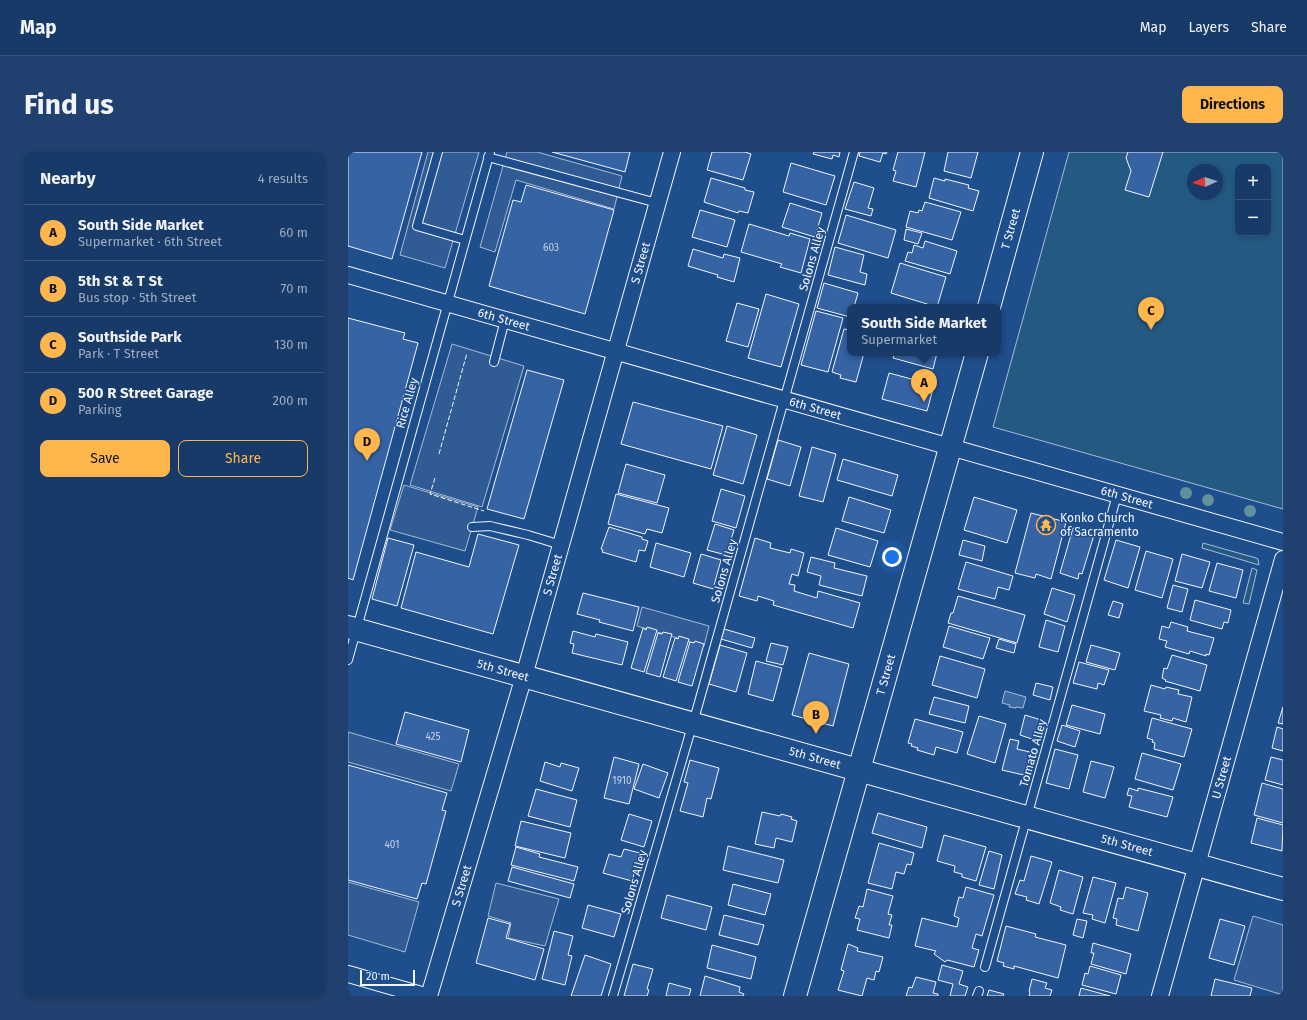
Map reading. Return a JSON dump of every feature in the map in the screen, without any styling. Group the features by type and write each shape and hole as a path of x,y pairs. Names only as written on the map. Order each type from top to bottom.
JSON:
{"street":[{"name":"S Street","path":"428,996 524,676 672,152"},
{"name":"T Street","path":"990,304 1032,152"},
{"name":"6th Street","path":"348,275 1283,542"},
{"name":"T Street","path":"795,996 976,356"},
{"name":"U Street","path":"1160,996 1283,559"},
{"name":"5th Street","path":"352,628 1283,889"},
{"path":"348,974 425,996"}],"lane":[{"path":"438,152 417,226 465,240"},
{"name":"Solons Alley","path":"613,996 693,724 854,152"},
{"path":"489,154 657,203"},
{"name":"Rice Alley","path":"348,660 352,628 489,154"},
{"path":"494,362 505,320"},
{"name":"Tomato Alley","path":"985,967 1104,546 1117,495"},
{"path":"472,527 490,526 561,545"}],"shaded area":[{"path":"428,152 479,152 445,268 400,255"},
{"path":"507,152 537,152 622,176 614,209 516,180 495,252 480,247"},
{"path":"1069,152 1283,152 1283,509 993,427"},
{"path":"452,344 524,366 482,507 410,485"},
{"path":"404,485 478,507 465,551 390,530"},
{"path":"1203,543 1256,558 1258,559 1259,565 1202,548"},
{"path":"1252,568 1257,570 1249,604 1243,603"},
{"path":"642,607 709,626 704,646 637,626"},
{"path":"1005,691 1026,697 1023,708 1009,707 1010,705 1002,703"},
{"path":"348,732 459,764 451,791 348,762"},
{"path":"348,882 419,902 405,952 348,935"},
{"path":"496,883 559,899 545,946 508,938 511,923 488,916"},
{"path":"1253,916 1283,925 1283,995 1234,980"}],"building":[{"path":"348,152 422,152 392,259 348,246"},
{"path":"552,152 630,152 625,172"},
{"path":"712,152 745,152 751,154 743,180 707,170"},
{"path":"814,152 840,152 839,157 833,155 832,159 813,154"},
{"path":"860,152 887,152 886,154 883,153 880,162 859,156"},
{"path":"898,152 925,152 916,187 893,181 896,171 893,170"},
{"path":"948,152 978,152 971,178 944,171"},
{"path":"1128,152 1163,152 1149,197 1125,190 1131,171 1126,158"},
{"path":"791,163 835,176 826,205 783,192"},
{"path":"711,178 754,192 748,213 739,211 738,213 704,202"},
{"path":"934,178 969,185 968,188 979,191 973,211 929,198"},
{"path":"854,182 874,188 868,208 873,209 871,216 845,209"},
{"path":"526,185 614,210 585,314 489,286 513,200 521,202"},
{"path":"925,202 961,212 952,240 906,227 910,211 918,213 919,210 922,211"},
{"path":"790,203 822,213 815,237 782,227"},
{"path":"700,210 735,220 727,247 692,237"},
{"path":"846,215 896,230 888,258 838,243"},
{"path":"749,224 789,236 790,233 810,239 801,273 780,267 782,264 741,252"},
{"path":"906,229 922,233 918,244 904,240"},
{"path":"925,241 957,251 950,274 905,261 908,252 912,253 914,245 923,248"},
{"path":"835,247 864,255 860,272 867,274 865,285 828,275"},
{"path":"693,249 723,258 724,254 740,258 734,282 717,277 718,275 688,266"},
{"path":"900,263 946,277 938,304 927,304 891,293"},
{"path":"824,283 858,293 855,304 847,304 847,316 817,308"},
{"path":"766,294 799,304 781,367 748,358"},
{"path":"737,303 759,309 748,347 726,341"},
{"path":"816,311 843,318 828,372 801,365"},
{"path":"348,318 405,333 403,339 418,343 353,580 348,578"},
{"path":"844,329 847,330 847,356 863,356 856,382 840,378 841,375 832,372"},
{"path":"894,356 936,356 933,369 893,358"},
{"path":"527,370 564,380 524,519 487,509"},
{"path":"889,373 934,385 927,411 882,399"},
{"path":"633,402 723,426 711,469 621,444"},
{"path":"727,426 757,435 743,484 713,475"},
{"path":"778,440 801,447 790,486 767,479"},
{"path":"812,447 836,454 823,502 799,496"},
{"path":"843,459 898,475 892,496 837,480"},
{"path":"626,464 665,475 657,503 618,493"},
{"path":"721,489 745,496 736,528 712,521"},
{"path":"616,494 669,508 662,533 647,529 645,534 608,524"},
{"path":"849,497 891,510 884,533 842,521"},
{"path":"974,497 1017,510 1007,543 964,530"},
{"path":"1031,513 1066,522 1051,579 1036,574 1035,578 1015,573"},
{"path":"715,524 734,530 726,555 707,550"},
{"path":"609,527 642,537 642,539 648,541 645,551 639,550 636,562 602,552 603,550 601,549"},
{"path":"836,528 878,541 870,567 828,555"},
{"path":"1073,528 1094,535 1082,574 1079,573 1078,579 1060,573"},
{"path":"478,534 519,545 493,634 401,608 416,552 469,567"},
{"path":"388,538 414,545 397,606 372,599"},
{"path":"755,538 771,543 770,548 790,553 791,549 804,553 798,576 792,574 789,584 795,585 794,591 817,598 818,591 860,603 853,628 773,605 774,601 758,596 757,601 739,596"},
{"path":"963,540 985,546 982,561 959,555"},
{"path":"1116,540 1140,547 1128,588 1104,580"},
{"path":"656,543 691,553 684,577 650,567"},
{"path":"1146,551 1173,559 1162,598 1135,590"},
{"path":"701,554 721,560 713,589 693,583"},
{"path":"1182,554 1210,562 1202,588 1175,581"},
{"path":"811,557 835,563 834,568 867,576 862,596 819,585 821,576 807,572"},
{"path":"966,562 1013,576 1009,590 998,587 995,599 958,589"},
{"path":"1217,563 1243,570 1236,598 1209,591"},
{"path":"1173,585 1188,589 1182,612 1167,608"},
{"path":"1052,588 1075,595 1067,622 1044,614"},
{"path":"583,593 639,607 633,631 599,622 600,620 577,614"},
{"path":"958,596 1025,615 1017,643 948,623 951,613 953,613"},
{"path":"1195,600 1231,610 1228,623 1224,622 1222,629 1190,620"},
{"path":"1113,601 1123,604 1119,618 1108,615"},
{"path":"1046,620 1065,626 1058,652 1039,647"},
{"path":"1171,622 1188,627 1187,631 1214,638 1209,655 1206,654 1206,656 1190,651 1189,654 1165,647 1167,641 1159,639 1162,626 1169,628"},
{"path":"949,626 990,638 983,659 943,647"},
{"path":"647,627 657,630 644,672 631,668 643,628 646,630"},
{"path":"724,629 755,638 752,648 721,639"},
{"path":"573,631 595,637 596,634 628,642 622,665 572,653 574,644 570,643"},
{"path":"663,632 672,634 660,677 646,673 658,633 662,634"},
{"path":"679,636 689,639 676,681 663,677 675,638 678,639"},
{"path":"999,639 1016,644 1014,653 996,648"},
{"path":"695,641 704,644 692,686 678,682 690,642 694,643"},
{"path":"771,643 788,647 783,665 766,661"},
{"path":"720,645 747,653 736,692 709,684"},
{"path":"1091,645 1120,653 1115,670 1086,662"},
{"path":"809,653 849,664 833,726 792,715"},
{"path":"1172,655 1207,665 1200,691 1165,681 1166,680 1162,678 1164,668 1167,669"},
{"path":"940,656 985,669 977,698 932,685"},
{"path":"756,661 782,668 773,701 748,694"},
{"path":"1079,662 1109,670 1104,685 1098,683 1097,689 1073,683"},
{"path":"1036,683 1053,687 1050,700 1033,695"},
{"path":"1151,685 1165,689 1166,687 1179,690 1178,694 1192,697 1186,722 1173,718 1172,721 1160,718 1161,715 1144,711"},
{"path":"934,697 969,706 965,723 929,714"},
{"path":"1072,705 1105,714 1100,734 1066,725"},
{"path":"1283,707 1283,724 1278,723"},
{"path":"405,712 469,730 461,762 396,744"},
{"path":"1025,715 1041,720 1035,740 1020,735"},
{"path":"979,716 1006,724 995,763 967,754"},
{"path":"1152,718 1192,729 1184,757 1154,749 1155,743 1152,742 1153,740 1147,738"},
{"path":"915,719 963,732 957,753 936,747 934,755 917,750 918,748 911,746 912,744 908,743"},
{"path":"1062,725 1080,731 1075,747 1057,741"},
{"path":"1277,727 1283,729 1283,751 1272,748"},
{"path":"1010,739 1019,741 1017,749 1034,753 1028,776 1002,770"},
{"path":"1055,749 1078,755 1069,789 1046,783"},
{"path":"1142,753 1181,764 1173,790 1135,779"},
{"path":"614,757 639,764 629,804 604,798"},
{"path":"1271,757 1283,760 1283,785 1265,780"},
{"path":"690,760 719,768 711,799 707,798 703,817 680,811 688,783 684,782"},
{"path":"1091,761 1114,767 1105,798 1083,792"},
{"path":"545,762 560,767 561,763 579,768 572,791 540,781"},
{"path":"643,764 668,773 659,798 634,789"},
{"path":"348,765 447,793 442,810 446,811 426,884 422,883 417,899 348,880"},
{"path":"1262,783 1283,789 1283,823 1254,815"},
{"path":"1129,788 1138,791 1138,788 1173,797 1167,817 1129,807 1132,796 1127,795"},
{"path":"536,789 577,800 570,827 528,816"},
{"path":"762,812 780,816 781,814 792,817 791,819 797,821 792,842 776,838 774,848 755,844"},
{"path":"878,813 927,827 922,848 872,833"},
{"path":"629,814 652,821 644,847 621,840"},
{"path":"1257,818 1283,825 1282,851 1251,843"},
{"path":"521,821 571,833 565,858 515,846"},
{"path":"944,835 986,847 976,881 962,877 962,874 954,872 955,866 937,861"},
{"path":"879,843 914,853 911,865 907,864 904,874 896,872 892,889 868,883"},
{"path":"728,846 784,860 778,883 723,870"},
{"path":"516,847 540,854 539,857 578,867 574,881 511,865"},
{"path":"624,849 640,853 632,881 603,873 609,854 621,857"},
{"path":"989,851 1002,855 994,889 979,885"},
{"path":"1031,856 1052,862 1039,904 1026,900 1027,897 1015,894 1020,880 1024,881"},
{"path":"512,867 574,884 570,898 508,881"},
{"path":"1059,870 1083,877 1073,914 1060,910 1061,907 1050,903"},
{"path":"1093,877 1116,883 1105,923 1092,919 1093,915 1083,913"},
{"path":"733,884 771,894 765,915 728,905"},
{"path":"966,887 994,895 982,936 976,934 972,948 979,950 974,967 947,960 945,962 934,954 936,951 915,946 922,918 957,927 959,918 954,916 959,897 963,898"},
{"path":"1126,887 1148,893 1138,931 1116,925 1117,919 1113,918 1118,898 1123,899"},
{"path":"867,889 893,896 888,914 892,915 889,925 892,925 889,938 857,930 860,919 855,918 859,906 863,907"},
{"path":"667,895 712,907 706,930 661,918"},
{"path":"588,905 621,914 614,937 582,928"},
{"path":"724,915 764,925 758,945 719,935"},
{"path":"488,918 510,924 506,938 544,949 535,980 476,963"},
{"path":"1077,919 1087,921 1083,938 1073,935"},
{"path":"1220,919 1245,926 1234,965 1209,958"},
{"path":"1006,926 1036,934 1035,937 1066,945 1058,978 1014,966 1014,969 1003,966 1004,963 997,961"},
{"path":"554,931 573,936 568,955 572,956 565,985 542,979"},
{"path":"1093,943 1131,954 1126,974 1091,964 1094,953 1091,953"},
{"path":"848,944 858,948 857,951 883,957 879,972 876,971 874,980 867,978 862,996 838,990 844,971 841,970"},
{"path":"712,945 756,957 751,979 707,968"},
{"path":"585,955 611,964 601,996 571,996"},
{"path":"633,964 653,969 647,989 649,990 647,996 624,996"},
{"path":"942,965 963,971 959,984 968,987 965,996 950,996 953,984 938,980"},
{"path":"1090,966 1121,975 1116,994 1082,985 1085,973 1088,974"},
{"path":"705,976 740,987 739,992 744,994 743,996 700,996"},
{"path":"916,977 936,982 933,993 938,994 938,996 906,996 909,987 912,988"},
{"path":"1032,979 1047,983 1045,988 1052,990 1050,996 1029,996"},
{"path":"1215,979 1252,988 1250,996 1211,996"},
{"path":"669,983 691,989 689,996 666,996"},
{"path":"1081,988 1110,996 1079,996"},
{"path":"989,990 1004,994 1003,996 987,996"}],"fence":[{"path":"439,454 467,353"},
{"path":"435,478 430,494 484,511"}],"place":[{"name":"Southside Park","path":"1151,330"},
{"name":"South Side Market","path":"924,402"},
{"name":"500 R Street Garage","path":"367,461"},
{"name":"Konko Church of Sacramento","path":"1046,525"},
{"name":"5th St & T St","path":"816,734"}]}
